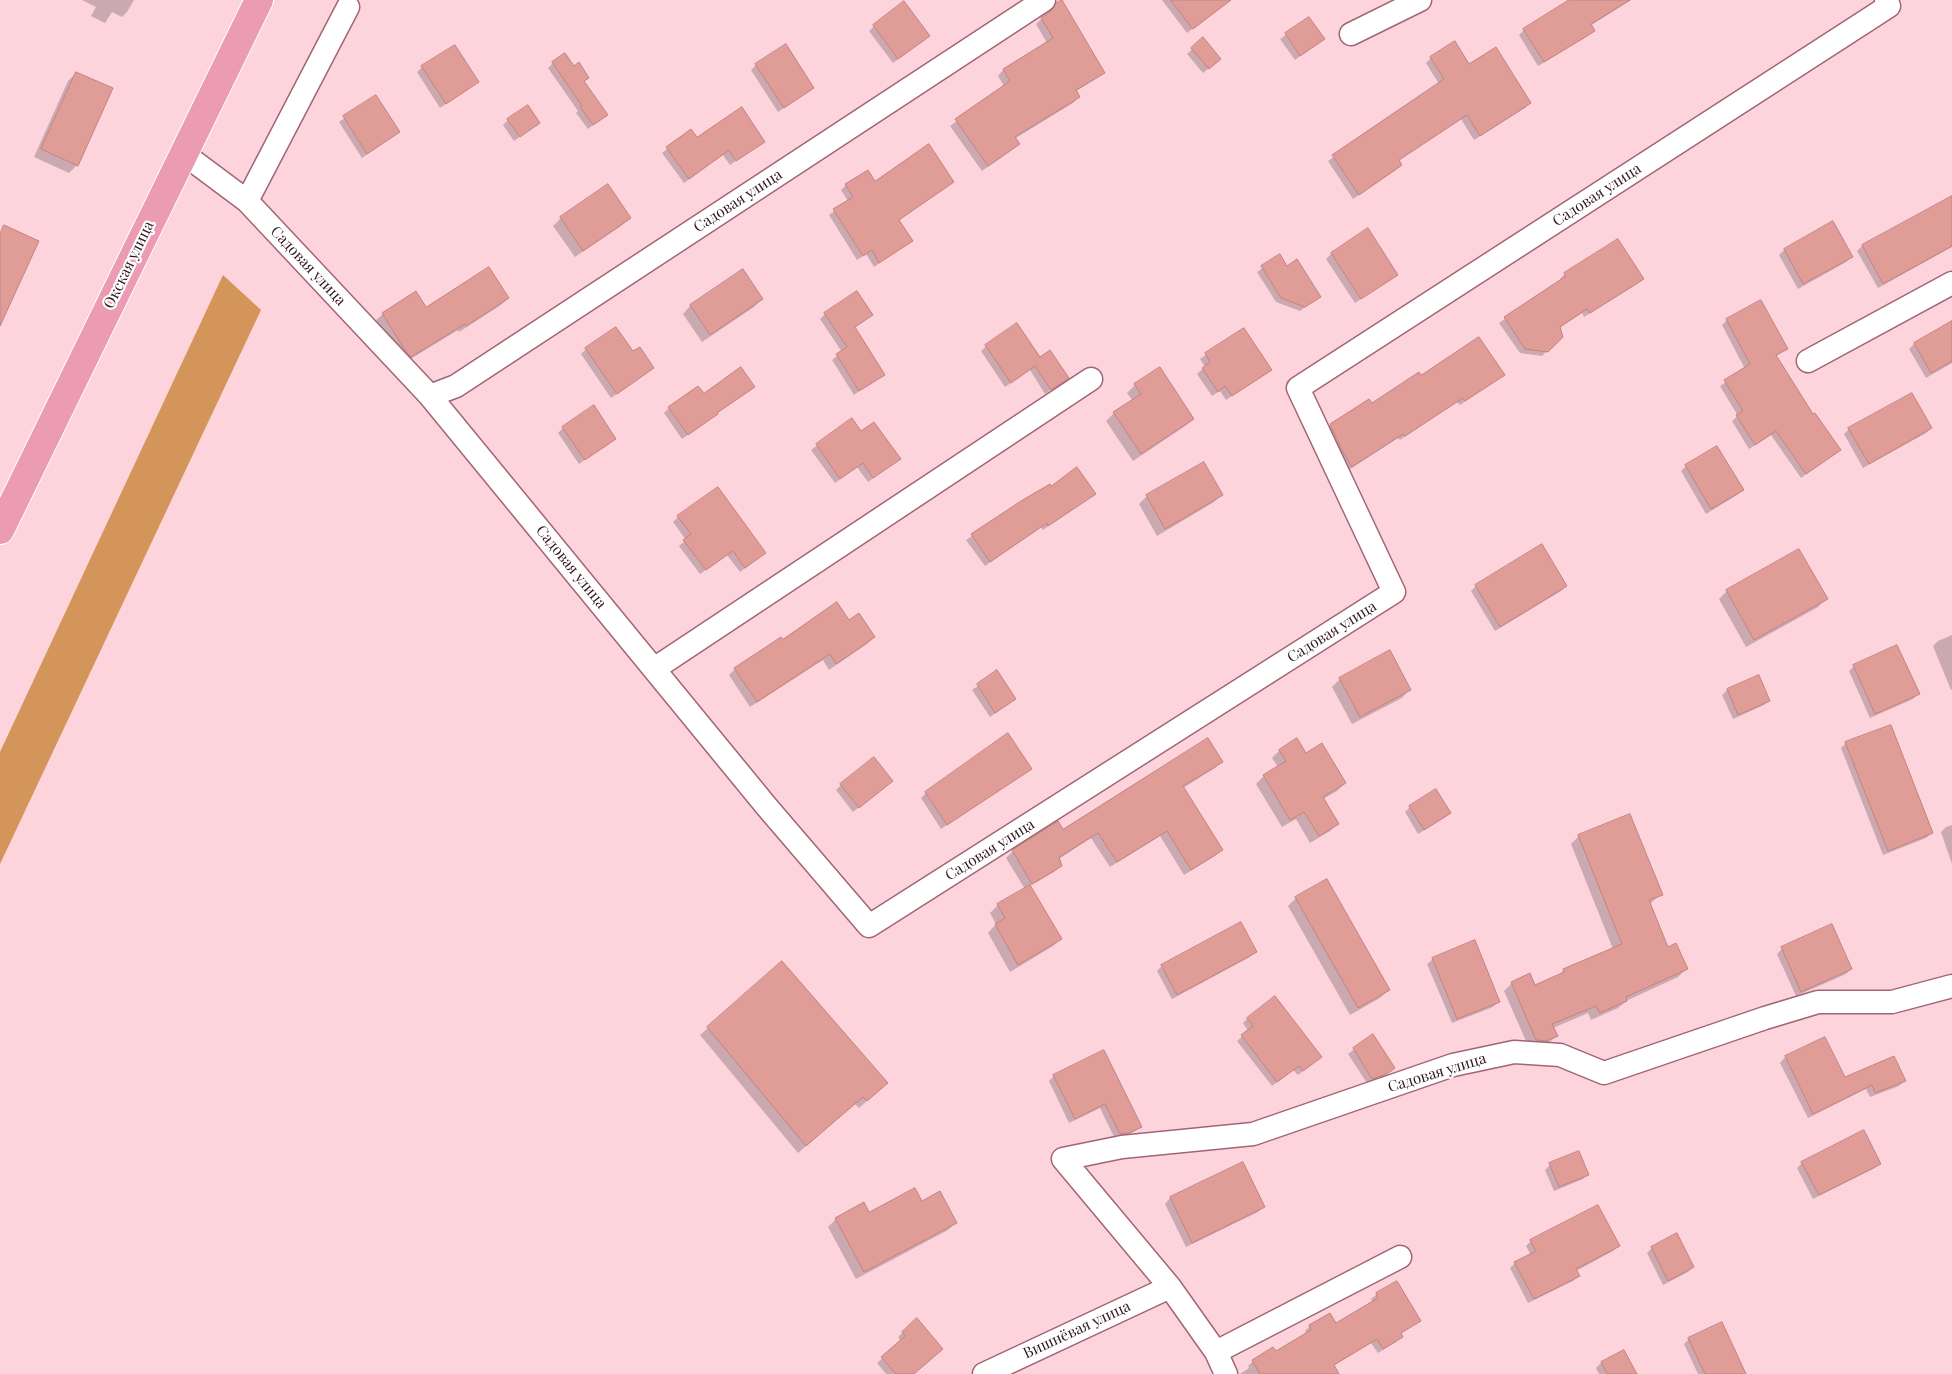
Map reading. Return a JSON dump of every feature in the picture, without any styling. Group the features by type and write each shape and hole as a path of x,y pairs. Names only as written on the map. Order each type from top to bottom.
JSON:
{"main road":[{"name":"Окская улица","path":"0,530 259,0"}],"street":[{"name":"Садовая улица","path":"430,396 464,381 1044,0"},
{"path":"1351,34 1420,0"},
{"name":"Садовая улица","path":"184,154 247,201 430,396 774,814 869,926 1394,592 1298,388 1890,6 1886,0"},
{"path":"247,201 348,7"},
{"path":"1808,361 1952,283"},
{"path":"654,669 1091,379"},
{"name":"Садовая улица","path":"1170,1287 1063,1159 1122,1147 1253,1134 1453,1065 1514,1052 1560,1055 1604,1073 1765,1018 1818,1002 1892,1002 1952,986"},
{"path":"1216,1352 1400,1257"},
{"path":"1170,1287 1216,1352 1226,1374"},
{"name":"Вишнёвая улица","path":"984,1374 1170,1287"}],"shaded area":[{"path":"223,275 261,310 0,864 0,752"}],"building":[{"path":"1062,0 1105,73 1076,90 1080,97 1015,137 1020,144 988,166 955,119 1010,81 1003,69 1053,38 1041,18 1051,11 1056,3"},
{"path":"1171,0 1231,0 1193,29"},
{"path":"1569,0 1630,0 1591,24 1595,31 1544,62 1523,29"},
{"path":"904,1 930,36 898,59 873,25"},
{"path":"1309,17 1325,39 1300,56 1285,33"},
{"path":"1203,37 1221,59 1209,69 1191,48"},
{"path":"1455,41 1469,64 1496,47 1531,103 1480,136 1467,115 1399,160 1402,165 1359,195 1332,155 1444,79 1430,57"},
{"path":"786,44 814,88 784,108 755,64"},
{"path":"455,45 479,82 446,104 421,66"},
{"path":"565,53 574,66 579,62 589,78 584,81 608,115 593,125 552,62"},
{"path":"76,72 113,88 78,166 41,149"},
{"path":"376,95 400,132 367,154 343,116"},
{"path":"528,105 540,123 520,137 507,119"},
{"path":"742,107 765,142 736,161 729,150 689,179 666,147 691,129 697,137"},
{"path":"929,144 954,182 899,220 913,241 879,263 872,250 863,256 833,209 853,197 845,184 868,170 875,181"},
{"path":"608,184 631,218 583,251 560,217"},
{"path":"1952,196 1952,246 1883,284 1862,245"},
{"path":"1833,221 1853,257 1803,284 1784,249"},
{"path":"4,225 39,241 0,326 0,234"},
{"path":"1368,228 1398,275 1361,299 1331,253"},
{"path":"1618,239 1644,279 1590,313 1587,309 1560,327 1563,337 1548,352 1525,349 1504,317 1566,276 1564,273"},
{"path":"1280,254 1287,266 1297,259 1321,297 1305,307 1281,298 1261,266"},
{"path":"489,267 509,298 466,326 465,324 411,357 382,313 416,291 426,307"},
{"path":"743,269 763,299 710,335 690,305"},
{"path":"857,291 873,315 855,327 885,375 859,391 836,354 847,347 824,313"},
{"path":"1761,300 1788,349 1776,355 1813,414 1815,413 1841,450 1806,474 1776,431 1755,445 1736,415 1743,411 1724,380 1750,364 1726,319"},
{"path":"1952,321 1952,361 1931,373 1914,343"},
{"path":"1017,323 1040,357 1050,350 1069,378 1051,390 1035,366 1011,383 985,345"},
{"path":"616,327 633,351 640,347 654,368 617,394 585,348"},
{"path":"1244,328 1272,370 1232,396 1225,386 1218,392 1202,368 1210,362 1205,353"},
{"path":"1479,337 1505,375 1465,401 1463,398 1405,436 1403,434 1352,467 1330,424 1369,399 1372,403 1419,372 1421,375"},
{"path":"741,367 755,387 688,435 668,407 698,386 704,393"},
{"path":"1160,367 1194,419 1141,454 1113,412 1141,394 1134,384"},
{"path":"1912,393 1932,428 1869,464 1848,428"},
{"path":"594,405 616,439 585,460 562,427"},
{"path":"852,418 861,431 874,422 901,459 873,478 863,463 840,479 816,444"},
{"path":"1717,446 1744,490 1711,509 1685,465"},
{"path":"1204,462 1223,495 1165,529 1146,495"},
{"path":"1077,467 1096,494 1048,526 1047,523 990,562 971,534 1021,501 1050,484 1051,486"},
{"path":"718,487 766,553 745,568 733,551 706,570 683,540 691,534 677,516"},
{"path":"1542,544 1567,586 1500,627 1475,585"},
{"path":"1799,549 1828,599 1754,640 1726,590"},
{"path":"837,602 849,620 859,613 875,637 836,664 830,654 757,702 734,668 781,637 783,639"},
{"path":"1897,645 1920,694 1875,714 1853,665"},
{"path":"1390,650 1411,690 1360,717 1339,678"},
{"path":"997,670 1016,699 995,713 977,684"},
{"path":"1759,675 1770,701 1738,715 1727,689"},
{"path":"1891,725 1933,833 1888,851 1845,742"},
{"path":"1008,733 1032,769 947,825 925,792"},
{"path":"1208,738 1223,762 1183,786 1223,850 1191,870 1167,831 1117,862 1098,833 1059,857 1062,866 1032,884 1012,850 1058,821 1063,829"},
{"path":"1297,738 1306,753 1322,743 1346,783 1323,797 1339,824 1319,836 1304,812 1290,820 1263,775 1286,761 1279,750"},
{"path":"874,757 893,781 859,808 840,784"},
{"path":"1436,789 1451,813 1424,830 1409,806"},
{"path":"1630,814 1663,895 1649,900 1668,947 1676,943 1688,969 1626,997 1627,1001 1600,1013 1596,1006 1552,1024 1558,1036 1546,1041 1536,1040 1511,982 1530,973 1535,985 1564,972 1563,969 1622,944 1578,835"},
{"path":"1327,879 1390,990 1358,1008 1295,897"},
{"path":"1030,885 1062,939 1018,965 995,924 1005,918 997,904"},
{"path":"1241,922 1257,952 1177,995 1161,965"},
{"path":"1832,924 1852,969 1801,992 1781,947"},
{"path":"1475,940 1500,1002 1457,1019 1432,958"},
{"path":"782,961 888,1083 867,1101 863,1097 806,1146 707,1027"},
{"path":"1275,996 1322,1057 1303,1071 1299,1066 1277,1082 1241,1035 1253,1026 1247,1018"},
{"path":"1373,1034 1395,1068 1387,1074 1372,1079 1353,1048"},
{"path":"1825,1037 1845,1077 1894,1056 1906,1081 1875,1093 1872,1085 1813,1114 1785,1056"},
{"path":"1104,1050 1142,1127 1129,1133 1120,1134 1105,1104 1075,1119 1053,1075"},
{"path":"1864,1130 1881,1164 1819,1195 1801,1162"},
{"path":"1579,1151 1589,1175 1559,1187 1549,1163"},
{"path":"1243,1162 1265,1207 1192,1243 1170,1197"},
{"path":"915,1188 922,1201 940,1191 957,1223 864,1272 835,1218 864,1202 869,1212"},
{"path":"1598,1205 1620,1246 1576,1269 1580,1276 1534,1299 1514,1262 1536,1251 1530,1240"},
{"path":"1677,1233 1694,1267 1668,1281 1651,1247"},
{"path":"1397,1281 1421,1321 1401,1333 1403,1337 1383,1349 1377,1339 1334,1365 1339,1374 1260,1374 1252,1360 1273,1347 1276,1351 1311,1330 1309,1325 1330,1313 1336,1323 1378,1298 1376,1293"},
{"path":"917,1318 943,1349 914,1374 896,1374 881,1357 905,1336 902,1332"},
{"path":"1722,1322 1746,1374 1705,1374 1688,1338"},
{"path":"1624,1350 1637,1374 1607,1374 1601,1362"}]}
